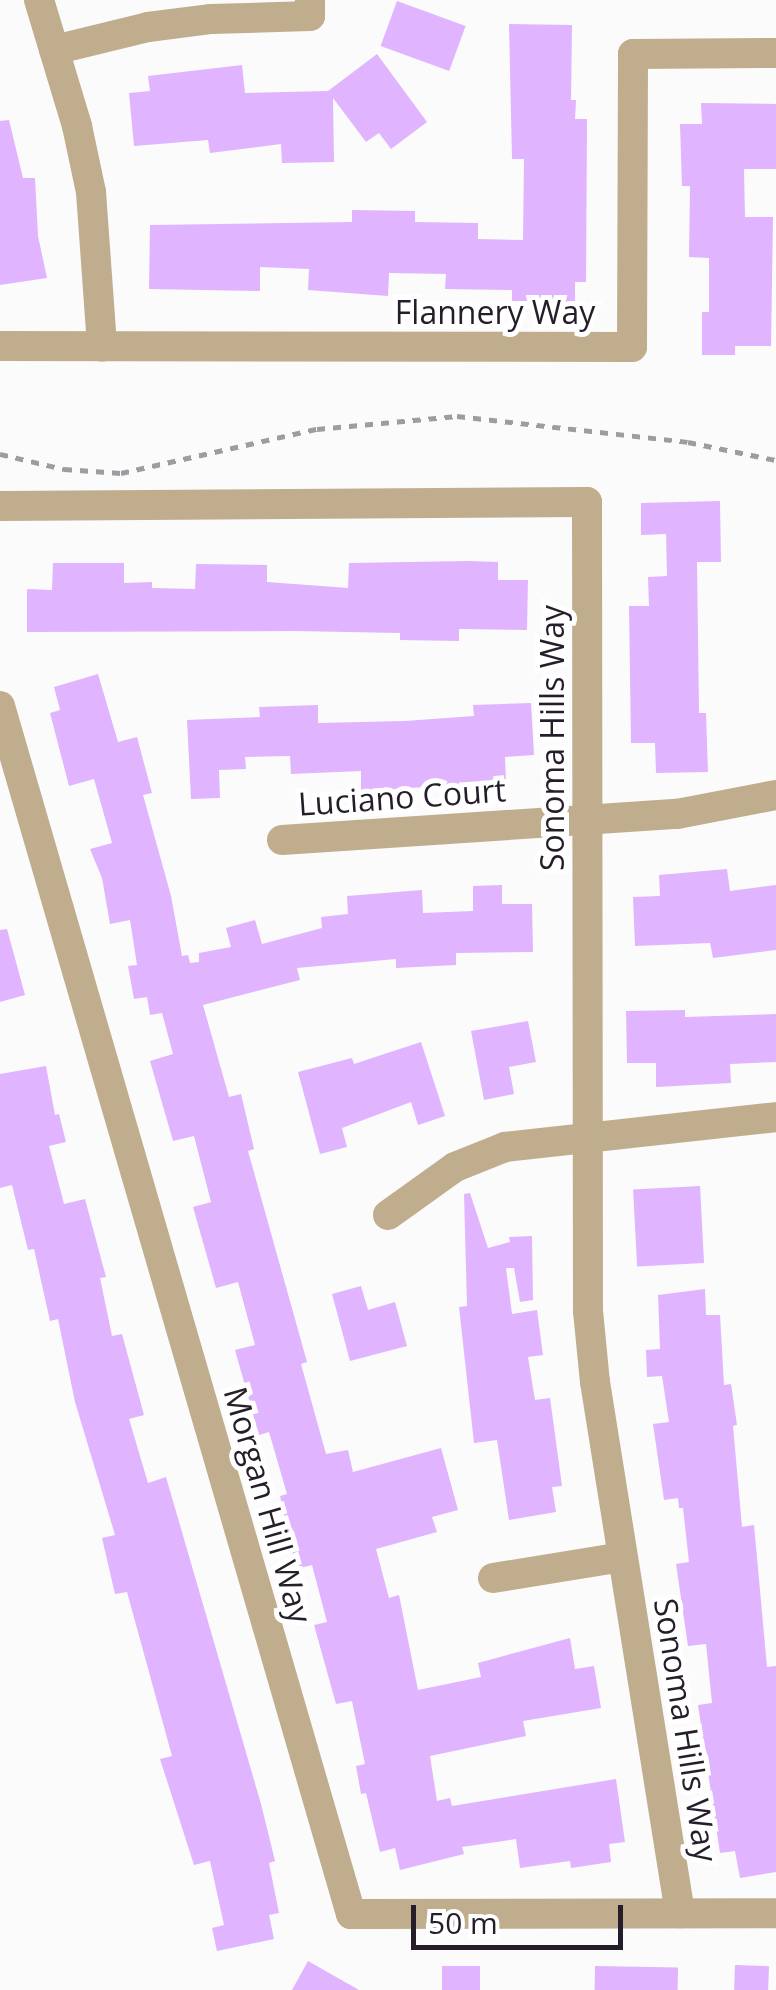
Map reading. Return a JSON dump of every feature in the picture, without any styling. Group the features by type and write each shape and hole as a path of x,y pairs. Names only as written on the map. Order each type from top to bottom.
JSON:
{"street":[{"path":"0,346 102,347 91,192 77,126 38,0"},
{"path":"54,50 148,27 211,19 310,16 310,0"},
{"name":"Flannery Way","path":"102,347 632,347 633,54 776,54"},
{"name":"Sonoma Hills Way","path":"0,506 587,502 588,1311 594,1382 680,1913"},
{"name":"Morgan Hill Way","path":"0,706 351,1914 776,1912"},
{"name":"Luciano Court","path":"282,840 708,810 776,796"},
{"path":"388,1215 426,1184 486,1153 536,1140 708,1127 776,1116"},
{"path":"493,1578 622,1557"}],"path":[{"path":"0,454 64,470 121,473 318,428 457,416 688,442 776,460"}],"building":[{"path":"397,1 466,26 449,71 381,46"},
{"path":"509,24 572,25 571,100 576,100 575,119 587,119 586,282 575,282 575,303 512,301 512,290 445,289 446,274 389,273 388,296 308,290 309,269 260,267 260,291 149,289 150,225 352,222 352,210 415,211 415,222 478,223 478,239 523,240 524,159 512,159"},
{"path":"377,54 427,122 391,149 379,133 366,142 333,98 334,162 282,163 281,144 210,153 208,140 134,146 129,93 150,91 148,76 242,65 245,93 328,91"},
{"path":"701,103 776,104 776,169 744,169 745,217 773,217 771,346 735,346 735,355 702,355 702,312 709,312 709,258 689,257 690,186 682,186 680,124 702,124"},
{"path":"9,120 23,178 35,178 38,236 47,278 0,285 0,121"},
{"path":"720,501 721,562 697,562 699,713 706,713 708,772 656,773 655,743 631,743 629,606 649,606 648,577 667,576 666,534 641,535 641,503"},
{"path":"498,562 498,580 528,580 527,630 459,629 459,641 400,640 400,633 27,632 27,589 52,590 53,563 124,563 124,583 152,582 152,588 195,589 196,564 267,565 267,582 348,588 349,563"},
{"path":"98,674 118,742 137,737 152,793 143,795 171,896 182,956 188,955 190,963 199,962 199,953 231,947 226,928 255,920 262,944 322,928 321,917 348,914 347,896 422,890 423,913 473,911 473,886 502,885 502,904 532,904 533,952 456,953 456,965 396,968 396,959 297,968 300,980 203,1005 229,1097 241,1094 254,1149 248,1151 307,1362 301,1364 326,1454 348,1450 353,1472 441,1448 458,1510 432,1517 437,1532 376,1549 389,1598 399,1595 418,1690 481,1677 478,1663 570,1638 575,1669 594,1666 601,1708 523,1721 526,1736 430,1756 437,1801 450,1798 452,1806 616,1779 625,1842 609,1844 611,1862 571,1868 570,1861 520,1868 516,1839 462,1847 464,1854 400,1870 395,1848 380,1852 366,1793 361,1794 356,1766 365,1764 352,1701 336,1704 314,1625 327,1622 312,1565 296,1569 280,1496 287,1494 269,1432 259,1435 235,1350 255,1345 238,1282 216,1288 193,1207 211,1202 194,1136 173,1141 150,1061 173,1054 162,1013 150,1015 147,997 134,999 128,966 137,965 130,920 110,924 102,878 90,849 112,843 94,779 69,786 50,713 60,710 54,687"},
{"path":"531,703 534,755 505,757 506,782 361,791 361,771 291,774 290,756 245,757 246,769 219,770 220,798 191,799 187,720 260,717 259,707 318,705 318,723 405,721 474,716 473,705"},
{"path":"727,869 730,891 776,885 776,950 713,958 710,943 635,946 633,897 660,896 659,875"},
{"path":"7,929 25,995 0,1002 0,930"},
{"path":"685,1010 685,1017 776,1014 776,1062 730,1064 731,1083 656,1087 656,1063 627,1063 626,1011"},
{"path":"528,1021 536,1062 509,1067 514,1094 484,1100 471,1031"},
{"path":"421,1042 445,1116 418,1125 411,1102 342,1128 347,1147 320,1154 298,1072 352,1058 354,1064"},
{"path":"46,1066 55,1115 59,1114 66,1142 49,1146 64,1204 85,1199 106,1277 100,1278 112,1336 122,1334 144,1415 129,1419 148,1483 166,1477 261,1804 275,1861 269,1863 279,1913 269,1915 274,1939 217,1951 212,1928 224,1925 210,1861 194,1865 160,1759 172,1756 127,1592 115,1594 102,1538 115,1535 75,1402 58,1319 50,1321 34,1249 28,1250 12,1185 0,1188 0,1074"},
{"path":"700,1186 704,1263 637,1266 633,1190"},
{"path":"470,1193 488,1248 510,1242 509,1237 532,1236 533,1300 520,1302 514,1268 506,1268 512,1314 537,1310 543,1355 528,1357 535,1400 550,1398 562,1486 552,1487 556,1512 509,1520 497,1440 474,1443 459,1307 467,1306 464,1194"},
{"path":"361,1286 368,1310 395,1302 407,1346 350,1361 332,1294"},
{"path":"705,1289 706,1315 720,1315 724,1385 731,1384 737,1425 733,1426 742,1527 754,1525 767,1667 776,1666 776,1872 740,1878 735,1851 720,1853 698,1705 712,1703 706,1644 688,1646 676,1564 689,1562 683,1508 679,1508 678,1498 664,1500 653,1424 669,1422 662,1376 647,1377 646,1350 660,1349 658,1295"},
{"path":"308,1961 359,1990 292,1990"},
{"path":"735,1965 769,1966 768,1990 734,1990"},
{"path":"442,1966 480,1966 480,1990 442,1990"},
{"path":"595,1966 678,1967 678,1990 595,1990"}]}
